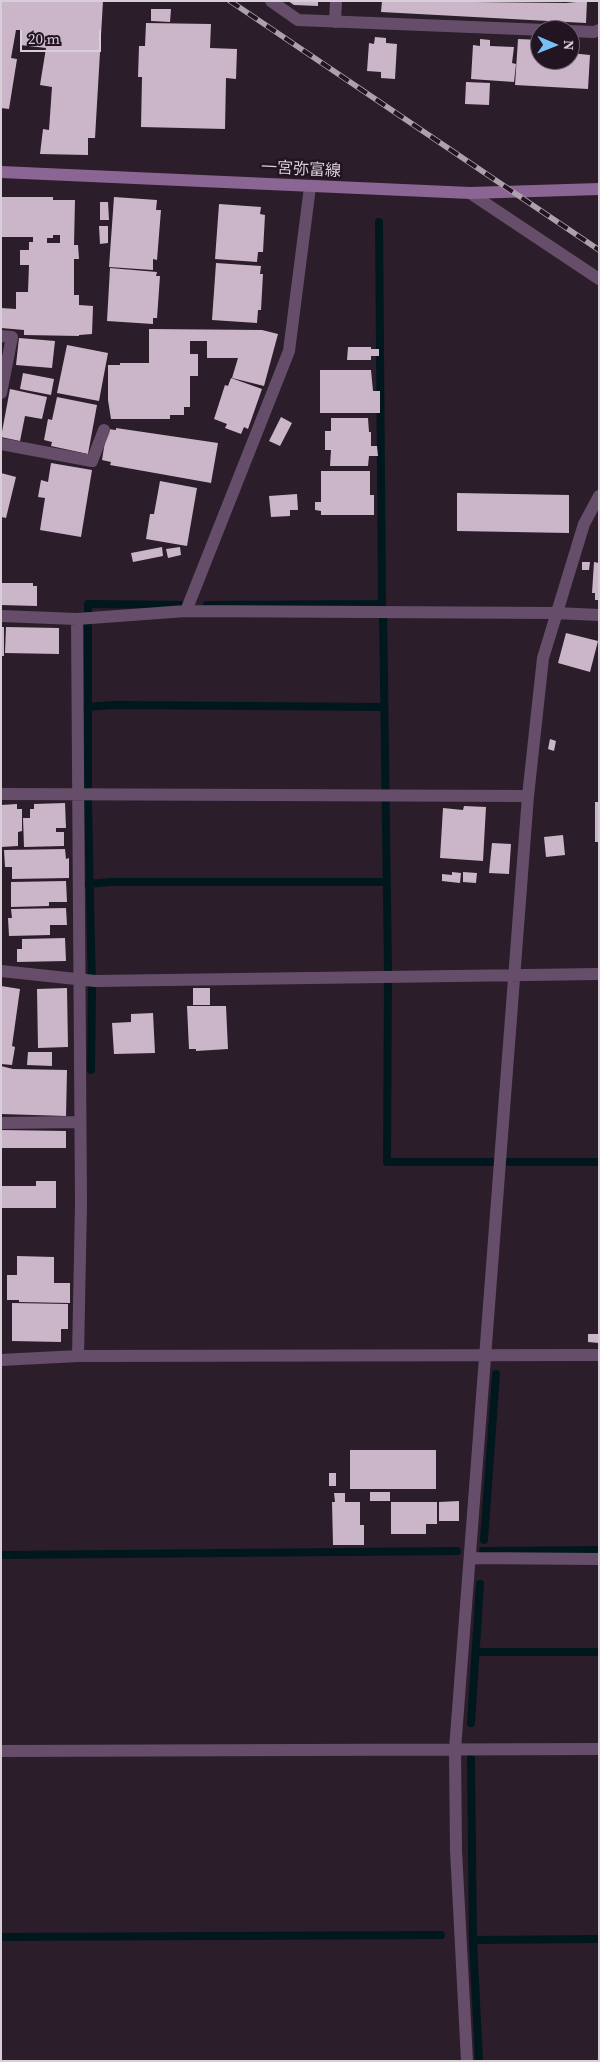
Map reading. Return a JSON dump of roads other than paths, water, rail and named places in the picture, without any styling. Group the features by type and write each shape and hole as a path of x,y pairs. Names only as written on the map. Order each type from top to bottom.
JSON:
{"main road":[{"name":"一宮弥富線","path":"1,172 470,193 599,189"}],"street":[{"path":"270,1 298,20 530,29"},
{"path":"335,22 336,1"},
{"path":"580,31 594,32 599,30"},
{"path":"186,611 289,351 310,187"},
{"path":"470,193 599,279"},
{"path":"1,336 12,337 1,393"},
{"path":"1,444 92,461 104,430"},
{"path":"466,2061 456,1850 455,1749 528,796 543,658 555,613 584,524 599,496"},
{"path":"1,616 77,619 186,611 555,613 599,615"},
{"path":"77,619 81,1204 78,1356"},
{"path":"1,794 78,796 528,796"},
{"path":"1,971 95,981 599,974"},
{"path":"1,1123 79,1122"},
{"path":"1,1360 78,1356 599,1355"},
{"path":"470,1558 599,1559"},
{"path":"1,1751 599,1749"}],"waterway":[{"path":"207,605 382,604 379,222"},
{"path":"91,1070 92,990 88,803 88,604 190,605"},
{"path":"383,609 388,971 387,1162 599,1162"},
{"path":"87,707 114,705 384,707"},
{"path":"88,884 111,882 387,882"},
{"path":"484,1540 496,1374"},
{"path":"483,1551 599,1550"},
{"path":"1,1555 457,1551"},
{"path":"471,1723 480,1584"},
{"path":"476,1652 599,1652"},
{"path":"471,1758 473,1940 479,2061"},
{"path":"1,1937 441,1935"},
{"path":"473,1940 599,1939"}],"railway":[{"path":"230,1 599,250"}]}
